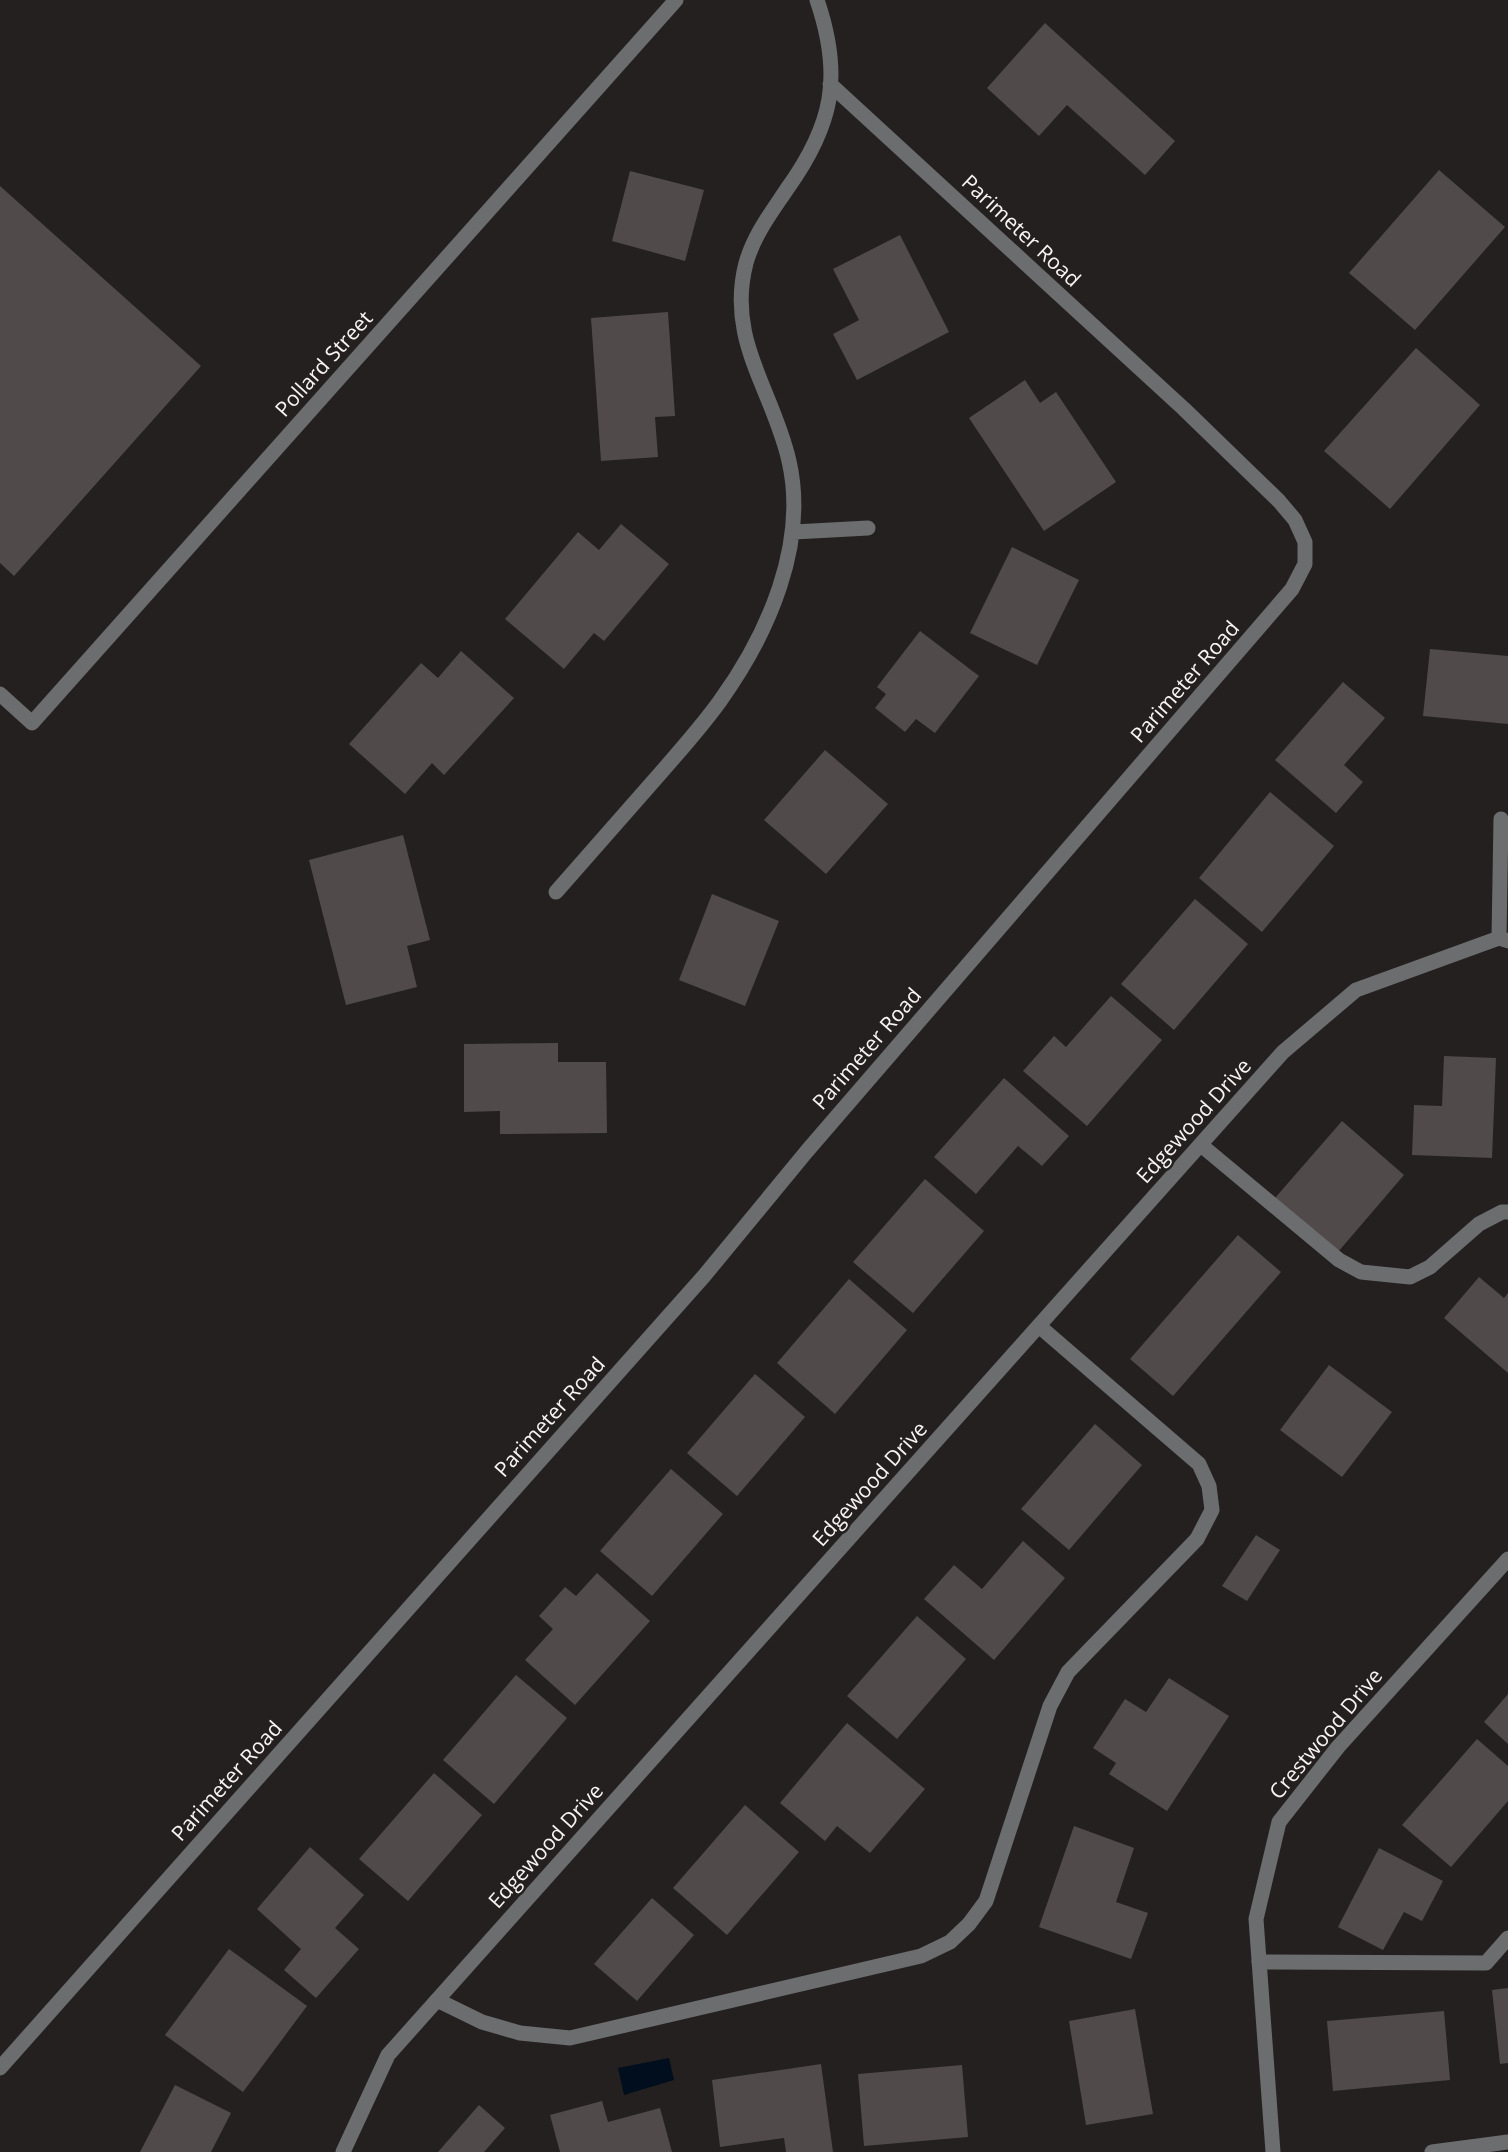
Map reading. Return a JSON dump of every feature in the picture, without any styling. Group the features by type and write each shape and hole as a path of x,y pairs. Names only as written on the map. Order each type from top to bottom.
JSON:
{"street":[{"name":"Pollard Street","path":"0,694 32,723 676,0"},
{"path":"556,892 690,739 721,700 748,656 768,616 783,576 794,532 794,497 789,462 779,426 748,352 741,322 741,292 746,263 758,232 800,170 825,120 831,57 826,25 817,0"},
{"name":"Parimeter Road","path":"0,2068 704,1276 807,1150 1292,589 1305,564 1305,542 1295,520 1279,501 1184,409 830,84"},
{"path":"794,532 868,528"},
{"path":"1501,819 1504,940"},
{"name":"Edgewood Drive","path":"343,2152 388,2055 1283,1052 1356,990 1504,940"},
{"path":"1201,1145 1339,1260 1361,1272 1410,1277 1430,1267 1479,1224 1502,1212 1508,1212"},
{"path":"437,2000 482,2022 520,2033 570,2038 921,1956 950,1942 969,1924 986,1901 1050,1706 1068,1672 1197,1539 1212,1510 1209,1486 1199,1464 1039,1326"},
{"name":"Crestwood Drive","path":"1273,2152 1256,1919 1279,1822 1338,1747 1508,1559"},
{"path":"1259,1962 1486,1963 1508,1938"},
{"path":"1432,2152 1508,2142"}],"water":[{"path":"669,2058 674,2080 624,2095 618,2068"}],"building":[{"path":"1045,23 1175,141 1145,175 1067,105 1039,136 987,88"},
{"path":"1439,170 1505,227 1415,330 1349,273"},
{"path":"630,171 704,190 685,261 612,241"},
{"path":"0,186 201,366 14,576 0,563"},
{"path":"900,235 949,332 857,380 833,334 859,320 833,269"},
{"path":"668,312 675,416 655,417 658,457 601,461 591,318"},
{"path":"1416,348 1480,405 1390,509 1324,451"},
{"path":"1025,380 1040,403 1056,392 1116,482 1044,531 969,418"},
{"path":"621,524 669,564 604,641 594,633 564,669 505,619 578,532 599,550"},
{"path":"1012,547 1079,580 1037,665 970,633"},
{"path":"920,631 979,676 935,733 916,719 905,732 875,708 886,694 877,687"},
{"path":"1430,649 1508,656 1508,724 1423,716"},
{"path":"461,651 514,698 444,775 432,763 405,794 349,744 421,663 438,678"},
{"path":"1343,682 1385,718 1344,765 1363,782 1336,813 1275,760"},
{"path":"825,750 888,804 826,874 764,820"},
{"path":"1270,792 1334,846 1262,932 1199,878"},
{"path":"403,835 430,940 407,946 417,987 346,1005 309,860"},
{"path":"712,894 779,921 745,1006 679,980"},
{"path":"1195,899 1248,944 1174,1030 1121,984"},
{"path":"1111,996 1162,1040 1087,1126 1023,1071 1054,1036 1066,1047"},
{"path":"558,1043 558,1062 606,1062 607,1133 500,1134 500,1111 464,1112 464,1044"},
{"path":"1444,1056 1496,1058 1492,1158 1412,1155 1414,1105 1442,1106"},
{"path":"1004,1078 1069,1136 1042,1166 1018,1146 976,1194 934,1157"},
{"path":"1342,1121 1404,1175 1338,1252 1275,1198"},
{"path":"925,1179 984,1231 913,1313 853,1262"},
{"path":"1238,1235 1281,1272 1173,1396 1130,1359"},
{"path":"1479,1277 1504,1298 1508,1293 1508,1373 1444,1318"},
{"path":"849,1279 907,1330 835,1414 777,1363"},
{"path":"1329,1365 1392,1412 1342,1477 1280,1430"},
{"path":"755,1374 805,1417 737,1496 687,1453"},
{"path":"1095,1424 1142,1465 1069,1550 1021,1509"},
{"path":"671,1469 723,1514 652,1596 600,1551"},
{"path":"1256,1535 1280,1550 1247,1601 1222,1586"},
{"path":"1023,1541 1065,1578 994,1660 924,1599 954,1565 982,1589"},
{"path":"597,1573 650,1621 575,1705 525,1660 553,1629 539,1616 565,1587 576,1596"},
{"path":"917,1616 966,1659 897,1739 847,1696"},
{"path":"516,1675 567,1718 494,1804 443,1760"},
{"path":"1169,1678 1229,1716 1167,1811 1109,1774 1116,1763 1093,1748 1125,1699 1146,1712"},
{"path":"1508,1694 1508,1744 1484,1722"},
{"path":"847,1723 925,1789 870,1853 837,1826 825,1841 780,1803"},
{"path":"1477,1739 1508,1766 1508,1801 1451,1867 1402,1825"},
{"path":"434,1773 482,1815 408,1901 359,1859"},
{"path":"745,1805 799,1852 727,1935 673,1888"},
{"path":"1074,1826 1134,1848 1116,1902 1148,1913 1131,1959 1039,1927"},
{"path":"310,1847 364,1895 335,1928 359,1949 316,1998 284,1970 301,1949 257,1909"},
{"path":"1379,1848 1443,1881 1422,1921 1404,1912 1383,1950 1338,1927"},
{"path":"652,1898 694,1935 637,2001 594,1964"},
{"path":"229,1949 307,2006 243,2092 165,2035"},
{"path":"1508,1988 1508,2063 1500,2064 1492,1990"},
{"path":"1135,2009 1153,2114 1086,2125 1069,2021"},
{"path":"1444,2011 1450,2080 1333,2091 1327,2021"},
{"path":"821,2064 833,2152 786,2152 784,2138 720,2147 712,2080"},
{"path":"962,2065 968,2137 864,2146 858,2074"},
{"path":"175,2085 231,2113 211,2152 140,2152"},
{"path":"602,2101 608,2122 660,2108 672,2152 560,2152 550,2115"},
{"path":"479,2105 505,2128 484,2152 438,2152"}]}
